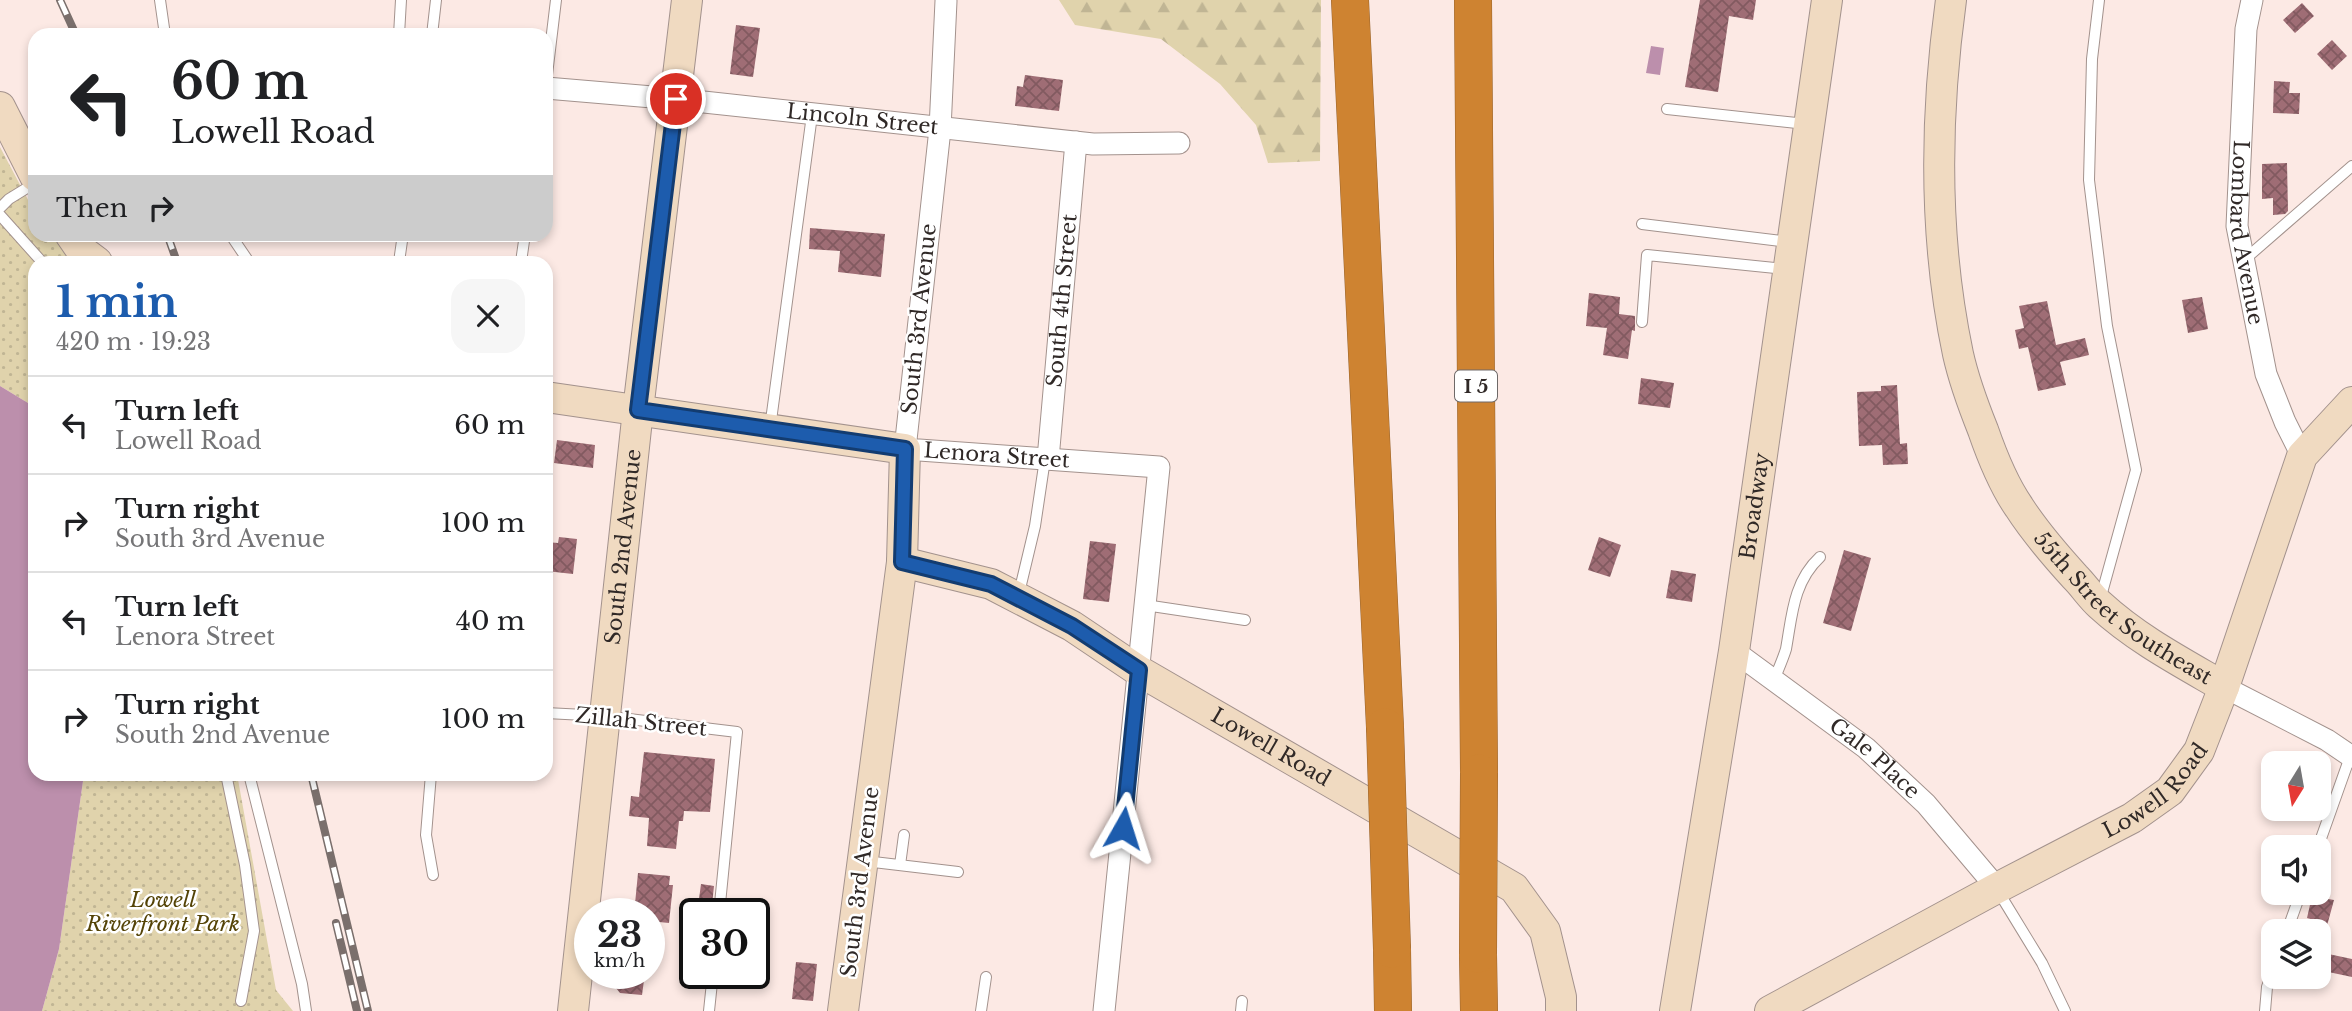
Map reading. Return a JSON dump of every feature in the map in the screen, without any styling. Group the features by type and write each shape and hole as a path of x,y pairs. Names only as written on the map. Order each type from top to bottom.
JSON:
{"highway":[{"path":"1350,0 1385,727 1393,1011"},
{"name":"I 5","path":"1472,0 1479,1011"}],"street":[{"name":"South 2nd Avenue","path":"573,1011 638,410 687,0"},
{"name":"Broadway","path":"1675,1011 1734,651 1827,0"},
{"name":"55th Street Southeast","path":"1951,0 1941,108 1941,205 1947,288 1958,355 1967,388 1989,446 2018,506 2056,556 2099,604 2145,640 2224,687 2351,754"},
{"name":"Lombard Avenue","path":"2252,0 2246,29 2237,226 2266,374 2302,456"},
{"name":"South 3rd Avenue","path":"843,1011 902,562 905,449 940,129 946,1"},
{"name":"Lincoln Street","path":"553,87 1076,142 1179,144"},
{"path":"0,107 28,162"},
{"name":"South 4th Street","path":"1046,459 1076,142"},
{"path":"76,242 89,256"},
{"name":"Lenora Street","path":"553,398 905,449 1159,467 1145,605"},
{"name":"Lowell Road","path":"1770,1011 2132,818 2170,791 2199,751 2224,687 2302,456 2352,402"},
{"name":"Lowell Road","path":"902,562 991,584 1018,597 1072,626 1139,670 1514,888 1545,931 1561,997 1561,1011"},
{"path":"1104,1011 1145,605"},
{"name":"Gale Place","path":"1734,651 1867,748 1926,804 1997,888"}],"lane":[{"path":"160,0 164,28"},
{"path":"399,28 401,0"},
{"path":"433,28 436,0"},
{"path":"552,28 555,0"},
{"path":"2099,0 2092,59 2089,180 2107,326 2136,470 2099,604"},
{"path":"1667,109 1809,124"},
{"path":"770,429 812,115"},
{"path":"2244,260 2352,166"},
{"path":"0,208 28,187"},
{"path":"0,215 37,256"},
{"path":"1642,224 1790,256"},
{"path":"1642,322 1647,255 1790,256"},
{"path":"1018,597 1035,526 1046,459"},
{"path":"1774,680 1785,651 1796,595 1808,568 1819,557"},
{"path":"1145,605 1245,620"},
{"name":"Zillah Street","path":"553,713 604,716 737,732 721,898"},
{"path":"2322,835 2351,754"},
{"path":"227,781 245,865 254,931 242,1001"},
{"path":"251,781 302,984 306,1011"},
{"path":"430,781 426,835 433,876"},
{"path":"900,865 904,835"},
{"path":"863,861 958,872"},
{"path":"1997,888 2042,963 2065,1011"},
{"path":"981,1011 986,977"},
{"path":"709,1011 711,989"},
{"path":"2265,1011 2267,989"}],"green space":[{"path":"1059,0 1321,0 1320,161 1268,163 1256,125 1220,84 1161,39 1075,25"},
{"path":"0,147 28,200 28,242 59,242 74,256 28,256 28,403 0,386"},
{"name":"Lowell Riverfront Park","path":"83,781 238,781 276,990 293,1011 42,1011 59,949"}],"shaded area":[{"path":"1651,46 1664,48 1660,75 1646,73"},
{"path":"0,386 28,403 28,781 83,781 59,949 42,1011 0,1011"}],"building":[{"path":"1700,0 1756,0 1753,20 1729,16 1718,92 1685,87"},
{"path":"2302,3 2314,16 2295,33 2283,20"},
{"path":"736,25 760,28 753,77 730,74"},
{"path":"2332,40 2347,56 2332,70 2317,54"},
{"path":"1025,75 1063,80 1059,111 1015,106 1017,86 1023,87"},
{"path":"2274,81 2290,82 2289,93 2300,93 2299,114 2273,113"},
{"path":"2287,163 2288,211 2285,214 2273,215 2273,198 2262,199 2262,164"},
{"path":"810,228 885,234 881,277 838,272 840,251 809,249"},
{"path":"1589,293 1620,297 1619,314 1635,316 1635,331 1632,330 1628,359 1603,355 1607,328 1586,326"},
{"path":"2202,297 2208,329 2188,333 2182,300"},
{"path":"2047,301 2056,345 2085,338 2089,355 2060,362 2066,385 2038,391 2028,347 2019,349 2015,330 2024,328 2019,306"},
{"path":"1641,378 1674,383 1670,408 1638,404"},
{"path":"1897,385 1900,444 1907,443 1908,464 1883,465 1882,445 1859,446 1857,392 1881,391 1881,386"},
{"path":"557,440 595,445 593,468 554,463"},
{"path":"559,537 577,539 573,574 553,572 553,543 558,543"},
{"path":"1599,537 1621,545 1610,577 1588,570"},
{"path":"1090,541 1116,544 1109,602 1083,599"},
{"path":"1844,550 1871,558 1851,631 1823,623"},
{"path":"1671,570 1696,574 1692,602 1666,598"},
{"path":"644,752 715,759 710,812 684,811 683,821 679,821 676,849 647,846 649,818 629,816 631,796 639,797"},
{"path":"638,873 670,876 669,885 673,885 669,923 665,923 665,898 636,898"},
{"path":"701,884 714,886 713,898 699,898"},
{"path":"2331,899 2334,900 2329,919 2307,918 2310,905 2331,905"},
{"path":"2331,955 2352,959 2352,977 2331,973"},
{"path":"796,962 817,964 813,1001 792,999"},
{"path":"617,989 643,989 642,995 620,993"}],"railway":[{"path":"60,0 73,28"},
{"path":"170,242 175,256"},
{"path":"313,781 368,1011"},
{"path":"336,923 357,1011"}],"route":[{"path":"676,99 638,410 905,449 902,562 991,584 1072,626 1139,670 1123,828"}]}
